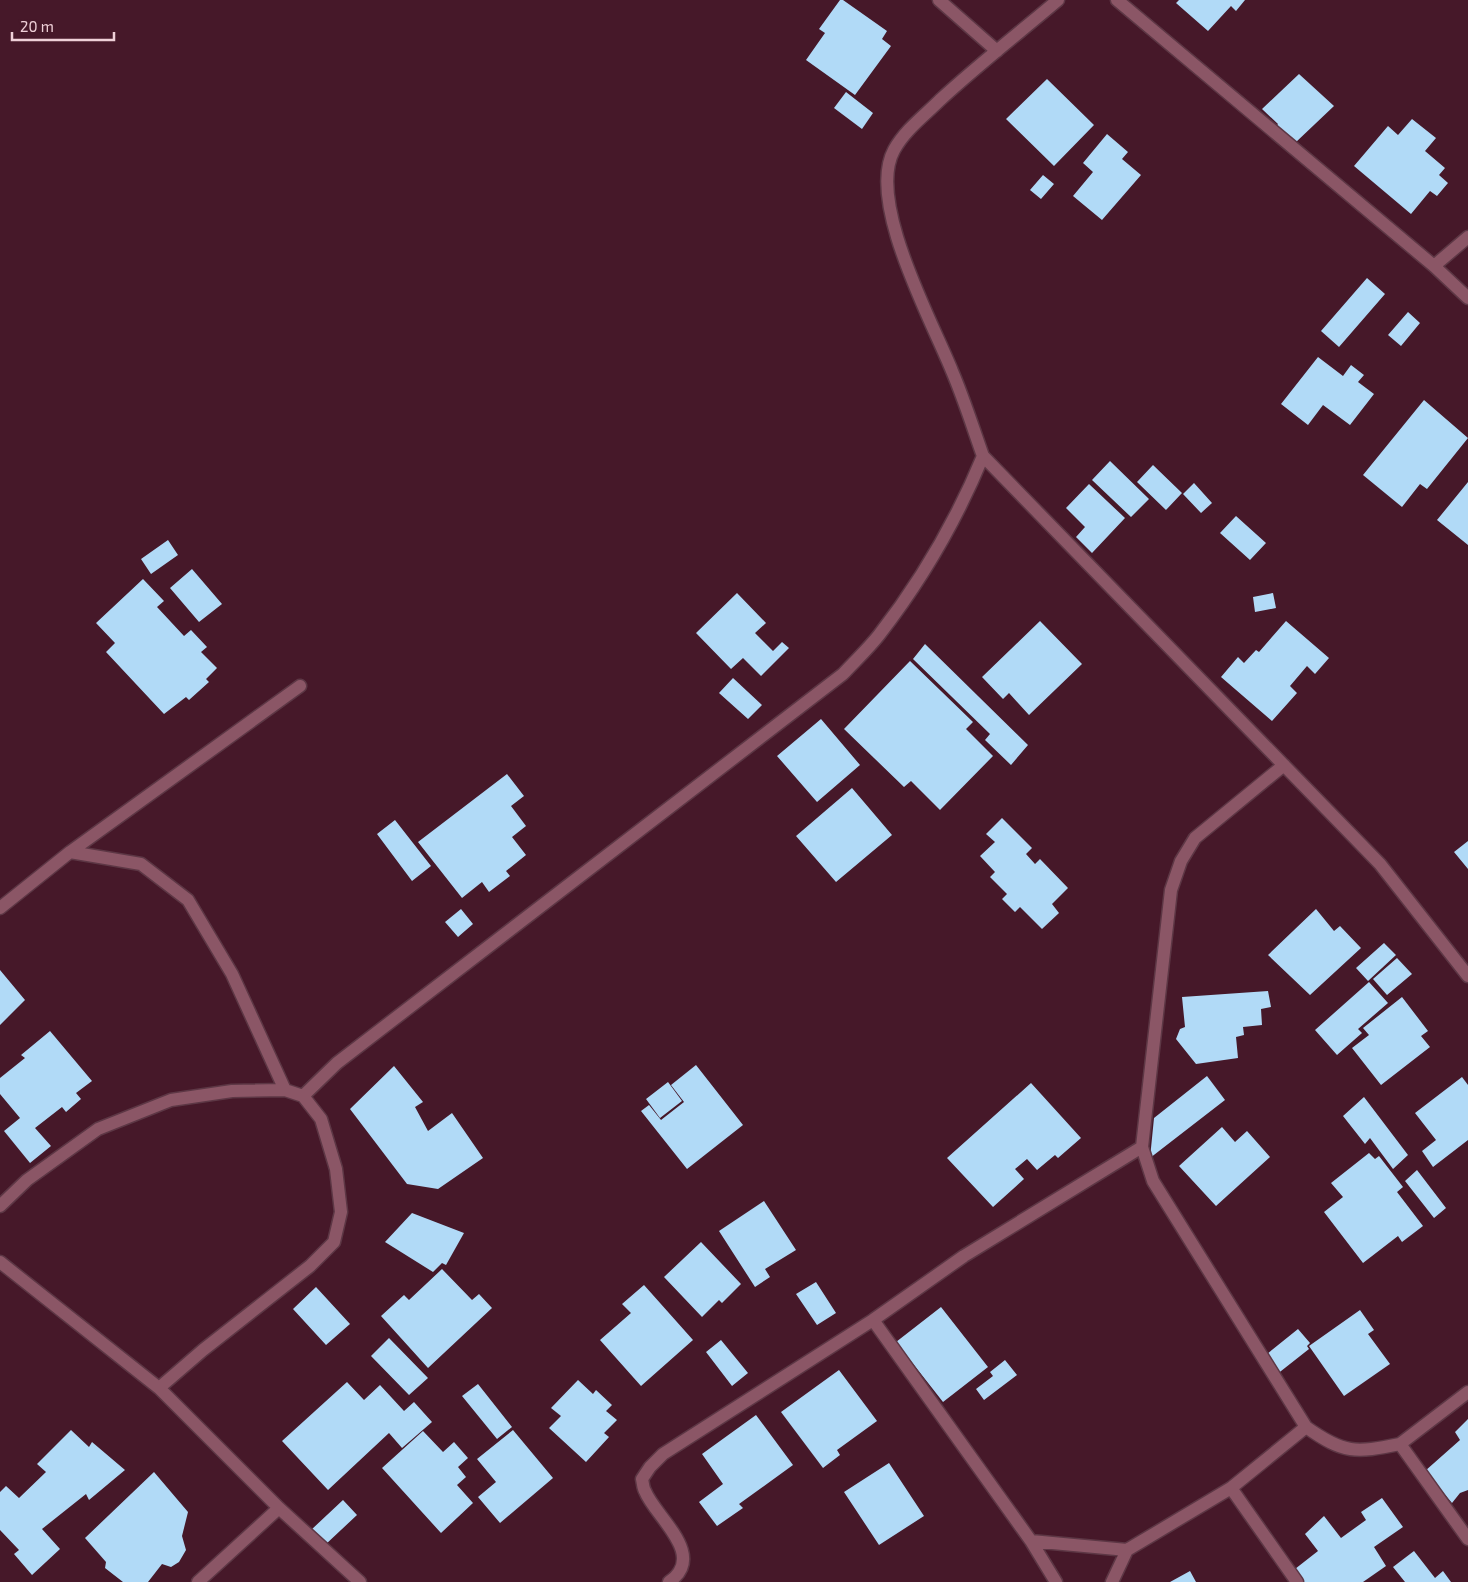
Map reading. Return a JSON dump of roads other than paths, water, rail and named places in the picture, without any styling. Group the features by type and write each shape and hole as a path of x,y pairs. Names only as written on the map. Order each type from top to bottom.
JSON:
{"street":[{"path":"939,0 997,51"},
{"path":"1058,0 906,132 893,151 888,175 890,210 901,251 954,373 983,456 1380,864 1468,976"},
{"path":"1117,0 1434,266 1468,298"},
{"path":"1434,266 1468,237"},
{"path":"303,1096 337,1063 843,674 879,635 925,567 965,500 983,456"},
{"path":"0,908 70,852 300,686"},
{"path":"1284,765 1195,838 1181,860 1171,890 1142,1147 1153,1181 1306,1426 1330,1444 1353,1450 1372,1450 1400,1444 1468,1392"},
{"path":"70,852 141,864 188,900 232,974 285,1090"},
{"path":"0,1206 27,1180 98,1129 171,1100 232,1091 285,1090 303,1096 321,1119 336,1169 341,1212 334,1242 310,1266 203,1350 159,1388"},
{"path":"670,1582 675,1578 682,1566 681,1550 676,1536 645,1492 642,1479 650,1467 663,1454 873,1320 964,1256 1142,1147"},
{"path":"0,1262 159,1388 279,1508 360,1582"},
{"path":"873,1320 1031,1541 1056,1582"},
{"path":"1112,1582 1127,1550 1231,1488 1306,1426"},
{"path":"1400,1444 1468,1539"},
{"path":"1231,1488 1297,1582"},
{"path":"198,1582 279,1508"},
{"path":"1031,1541 1127,1550"}]}
